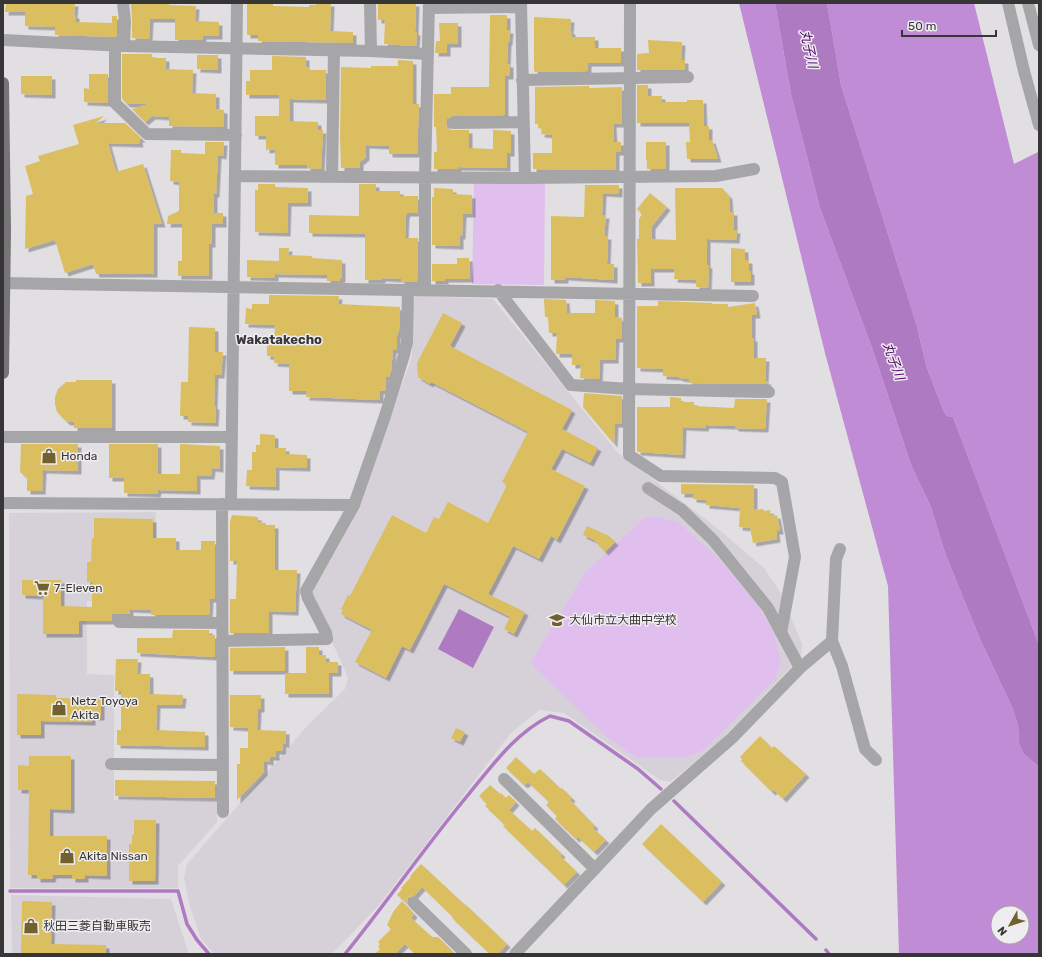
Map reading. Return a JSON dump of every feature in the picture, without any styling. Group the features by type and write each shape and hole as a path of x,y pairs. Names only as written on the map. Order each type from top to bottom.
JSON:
{"main road":[{"path":"3,83 5,283 3,373"}],"street":[{"path":"123,3 125,21 120,45 115,103 147,134 236,135"},
{"path":"223,812 222,623 227,504 232,437 237,3"},
{"path":"370,3 370,51"},
{"path":"630,3 629,455 661,476 775,478 782,482 795,557 781,633"},
{"path":"1008,3 1024,72 1039,125"},
{"path":"1028,3 1039,45"},
{"path":"425,290 425,177 429,6 521,5 525,178"},
{"path":"3,40 428,54"},
{"path":"332,176 334,50"},
{"path":"522,80 688,77"},
{"path":"453,123 523,122"},
{"path":"235,176 525,178 716,176 754,169"},
{"path":"5,283 234,288 498,290 753,296"},
{"path":"222,641 327,639 326,633 308,598 306,591 354,505 404,355 407,342 408,289"},
{"path":"498,290 571,385 629,389 769,392"},
{"path":"3,437 232,437"},
{"path":"648,488 682,510 713,540 768,608 800,668"},
{"path":"3,503 354,505"},
{"path":"840,549 836,559 832,641 842,666 865,749 876,760"},
{"path":"119,622 222,623"},
{"path":"515,954 651,809 732,738 800,668 832,641"},
{"path":"111,764 222,765"},
{"path":"504,778 595,869"},
{"path":"414,903 466,954"}],"shaded area":[{"path":"739,3 775,3 791,94 820,208 872,348 911,465 931,507 945,553 980,639 1012,707 1018,725 1019,743 1023,753 1039,767 1039,954 899,954 888,586 825,353"},
{"path":"827,3 974,3 1014,164 1038,152 1039,645 953,417 947,416 944,412 927,368 916,323 841,85"},
{"path":"474,183 545,184 544,285 472,284"},
{"name":"大仙市立大曲中学校","path":"417,296 493,299 618,453 716,527 764,568 781,593 802,644 801,657 711,750 670,782 660,780 564,713 539,710 511,733 379,905 332,954 214,954 201,939 189,903 184,878 187,864 308,725 345,689 348,678 312,596 314,588 351,524 412,357 412,300"},
{"path":"156,512 156,587 114,601 87,601 87,674 114,675 114,800 217,801 217,822 178,866 178,888 10,888 9,513"},
{"path":"657,517 678,522 717,557 756,603 774,633 781,662 775,679 704,750 687,757 636,757 608,738 536,669 531,662 585,573 644,518"},
{"path":"11,895 171,899 189,954 12,954"}],"water":[{"name":"丸子川","path":"775,3 827,3 841,85 916,323 927,368 944,412 947,416 953,417 1039,645 1039,767 1023,753 1019,743 1018,725 1012,707 980,639 945,553 931,507 911,465 872,348 820,208 791,94"},
{"path":"459,609 494,627 473,668 438,649"}],"building":[{"path":"6,3 75,3 74,15 76,15 76,22 112,23 112,16 117,16 117,37 55,35 55,27 25,26 25,12 5,12"},
{"path":"131,3 169,3 169,5 196,6 195,21 219,22 219,36 203,36 203,40 175,40 175,19 150,19 149,39 132,38"},
{"path":"247,3 273,3 273,6 309,7 309,5 316,5 316,3 331,3 330,31 353,32 353,43 258,41 258,35 247,35"},
{"path":"378,3 416,3 416,46 384,44 385,20 378,20"},
{"path":"490,15 507,15 507,30 510,30 507,64 510,64 510,76 505,76 505,115 453,116 447,119 446,123 450,130 469,130 469,148 493,149 493,130 511,131 511,153 507,153 507,168 458,167 458,169 434,169 434,152 437,152 436,127 434,127 434,94 451,94 451,87 489,87"},
{"path":"534,17 571,19 570,31 572,31 572,37 595,37 595,48 621,48 621,63 588,63 588,71 535,72"},
{"path":"439,23 458,23 458,44 447,44 447,53 435,53 436,41 440,41"},
{"path":"648,40 682,42 681,60 685,60 685,70 637,70 637,54 649,53"},
{"path":"122,54 152,54 152,58 166,58 166,69 193,70 192,93 216,94 216,109 224,110 224,127 169,126 169,117 152,116 145,122 132,109 149,104 127,104 122,99"},
{"path":"197,55 218,55 218,70 197,69"},
{"path":"272,56 306,57 306,67 309,67 309,70 326,70 326,100 290,99 290,121 318,122 318,130 323,130 321,169 307,168 307,165 275,165 275,149 266,150 266,136 255,136 255,116 279,116 279,95 246,95 246,81 250,81 250,70 272,70"},
{"path":"398,60 413,61 413,104 419,104 417,154 389,154 389,146 366,145 366,157 360,162 360,168 341,168 341,67 371,68 371,66 398,66"},
{"path":"89,74 108,74 108,103 84,102 84,88 89,89"},
{"path":"21,76 52,76 52,95 21,94"},
{"path":"637,85 648,85 648,96 662,96 662,102 687,102 687,100 703,100 704,126 709,126 709,140 712,140 718,159 687,159 686,142 690,142 689,123 637,123"},
{"path":"589,86 589,88 622,87 622,124 613,124 614,142 621,142 621,152 616,152 616,170 533,169 533,153 552,153 552,135 541,134 542,129 538,128 538,124 535,124 535,87"},
{"path":"104,116 96,123 125,123 142,139 139,139 140,144 108,143 116,172 143,164 162,224 154,224 154,274 96,274 93,264 65,273 55,240 25,249 26,196 33,194 25,166 40,161 38,156 79,144 73,125"},
{"path":"205,142 224,142 223,156 218,155 216,194 214,194 214,213 223,213 223,224 212,224 212,244 209,244 209,276 178,276 178,261 182,261 182,224 167,224 168,216 179,211 179,182 170,181 171,150 181,150 181,153 205,154"},
{"path":"646,142 666,142 666,169 647,169"},
{"path":"258,184 275,184 275,187 308,188 308,203 288,203 287,233 255,232 255,190 258,190"},
{"path":"359,184 376,184 376,191 400,191 400,196 418,196 418,213 407,213 406,215 405,238 418,238 417,282 401,282 401,279 382,278 382,280 365,280 365,234 309,233 309,215 359,216"},
{"path":"585,185 619,185 619,194 603,193 602,215 606,215 604,236 608,236 607,264 614,264 614,280 565,277 565,280 551,280 551,216 584,217"},
{"path":"434,188 453,189 453,194 472,195 472,214 463,214 460,246 432,245 432,197 434,197"},
{"path":"675,188 722,188 729,196 730,212 734,212 734,230 737,230 736,240 707,239 707,265 709,265 708,288 696,287 696,280 674,279 675,269 651,269 651,283 638,283 637,239 639,239 639,219 642,214 637,209 650,193 667,207 652,226 652,239 676,240"},
{"path":"279,248 289,248 288,255 312,256 312,258 342,260 342,279 340,279 340,281 327,281 327,275 275,274 275,278 247,277 247,260 279,261"},
{"path":"731,248 745,249 745,260 749,260 749,271 751,271 751,282 731,282"},
{"path":"457,258 469,258 470,279 445,279 445,281 432,281 432,264 457,264"},
{"path":"269,295 339,296 338,304 400,307 400,327 397,336 397,350 393,350 391,371 389,377 386,377 385,391 380,391 380,400 306,397 307,391 289,391 289,364 274,363 275,357 267,356 267,345 274,345 275,325 245,324 246,308 252,309 252,304 269,304"},
{"path":"544,299 566,300 567,313 595,313 595,300 615,301 615,317 622,318 622,339 616,339 615,360 600,360 599,379 580,378 581,365 572,365 572,354 556,354 557,333 549,333 548,317 545,317"},
{"path":"658,301 728,304 728,307 755,303 757,315 752,315 754,358 766,358 765,381 768,381 767,384 689,383 689,379 663,376 663,369 637,368 637,306 658,306"},
{"path":"443,313 462,323 450,346 572,410 562,429 598,448 590,463 562,449 551,469 585,486 557,540 551,536 539,559 513,546 488,594 525,612 514,634 504,629 510,617 444,584 410,650 402,646 386,678 355,662 372,630 341,614 343,610 341,609 348,595 350,596 392,515 426,533 434,517 439,519 448,502 488,523 507,485 502,482 528,432 431,382 430,384 418,377 417,363"},
{"path":"189,327 215,328 215,352 223,352 221,375 215,375 215,423 188,422 188,416 180,416 181,382 188,382"},
{"path":"76,380 112,380 112,428 74,428 74,422 67,422 57,412 55,397 58,389 66,382 76,382"},
{"path":"584,393 622,396 622,424 615,424 614,444 583,407"},
{"path":"670,397 681,398 681,402 694,402 694,406 734,408 735,399 767,399 765,429 706,425 705,428 683,427 682,455 638,452 637,407 670,407"},
{"path":"260,434 275,435 275,448 286,448 286,454 307,455 307,468 276,467 276,487 246,486 247,470 252,470 252,452 256,452 256,445 260,445"},
{"name":"Honda","path":"21,444 78,444 78,471 43,470 42,491 27,491 27,478 20,472"},
{"path":"109,444 158,444 158,474 180,474 180,444 220,446 220,469 212,468 211,476 197,476 197,491 158,490 157,494 124,493 124,478 109,478"},
{"path":"681,484 754,485 754,510 770,510 771,516 777,515 780,531 776,531 777,539 753,543 750,528 739,527 740,508 706,505 706,500 693,499 693,494 681,494"},
{"path":"232,515 258,517 258,522 266,523 266,525 275,525 275,570 297,570 295,612 269,611 269,633 230,633 230,599 236,599 237,561 230,561 230,522"},
{"path":"94,518 153,519 153,538 176,538 176,550 201,550 201,541 215,541 215,599 210,599 209,615 151,615 152,610 130,609 130,614 112,614 112,621 79,621 79,634 43,634 43,596 22,595 22,580 61,580 61,606 92,607 92,582 87,582 87,562 91,562 92,538 94,539"},
{"path":"587,526 609,536 615,542 605,552 594,540 583,535"},
{"path":"173,630 209,630 209,635 215,635 215,657 137,653 137,638 172,638"},
{"path":"285,647 285,671 230,671 230,648"},
{"path":"306,647 319,647 319,655 326,655 326,662 338,662 338,673 329,673 329,694 285,694 285,673 306,673"},
{"path":"116,659 138,659 137,674 150,674 150,694 183,695 182,705 157,705 156,730 205,732 205,747 117,745 117,730 121,730 121,691 115,691"},
{"name":"Netz Toyoya Akita","path":"17,694 56,695 56,698 101,699 101,717 92,717 92,722 41,721 41,735 17,735"},
{"path":"230,695 261,695 261,709 258,709 257,730 286,731 286,744 283,744 282,751 276,751 276,757 270,757 270,762 264,761 264,772 237,800 237,764 240,764 240,748 248,748 248,728 230,727"},
{"path":"456,728 465,732 460,742 451,738"},
{"path":"760,736 772,748 774,746 806,774 783,799 774,790 772,792 741,761 742,759 740,757"},
{"path":"29,756 71,756 71,810 50,809 50,836 107,836 107,876 85,875 85,879 72,879 72,875 53,875 52,879 37,879 37,875 28,875 29,790 18,790 18,765 29,766"},
{"path":"516,757 534,774 540,769 561,789 562,788 572,798 570,800 595,826 593,828 606,840 594,852 578,837 576,839 555,819 557,816 546,805 549,802 528,782 524,785 506,768"},
{"path":"115,780 215,781 215,798 115,796"},
{"path":"490,785 506,798 509,795 516,802 509,810 532,831 535,828 562,854 560,856 577,872 564,885 503,826 505,825 485,806 487,804 479,796"},
{"path":"134,820 156,820 155,881 129,881 129,844 132,844 132,835 134,835"},
{"path":"661,824 722,882 703,902 642,844"},
{"path":"421,864 507,944 498,954 490,954 422,887 414,896 408,898 407,903 397,895 411,877 410,876"},
{"name":"秋田三菱自動車販売","path":"22,901 52,902 51,944 106,945 106,954 21,954"},
{"path":"402,901 414,914 411,918 432,937 438,937 455,954 415,954 405,944 395,954 375,954 380,949 378,947 380,944 378,942 391,929 387,925 393,912"}],"waterway":[{"path":"345,954 437,834 495,762 526,731 550,716 569,721 638,769 661,789"},
{"path":"674,801 816,939"},
{"path":"10,891 178,891 187,924 197,940 209,954"},
{"path":"826,950 829,954"}],"place":[{"name":"Honda","path":"49,456"},
{"name":"7-Eleven","path":"42,588"},
{"name":"大仙市立大曲中学校","path":"557,620"},
{"name":"Netz Toyoya Akita","path":"59,708"},
{"name":"Akita Nissan","path":"67,856"},
{"name":"秋田三菱自動車販売","path":"31,926"}],"district":[{"name":"Wakatakecho","path":"279,339"}]}
